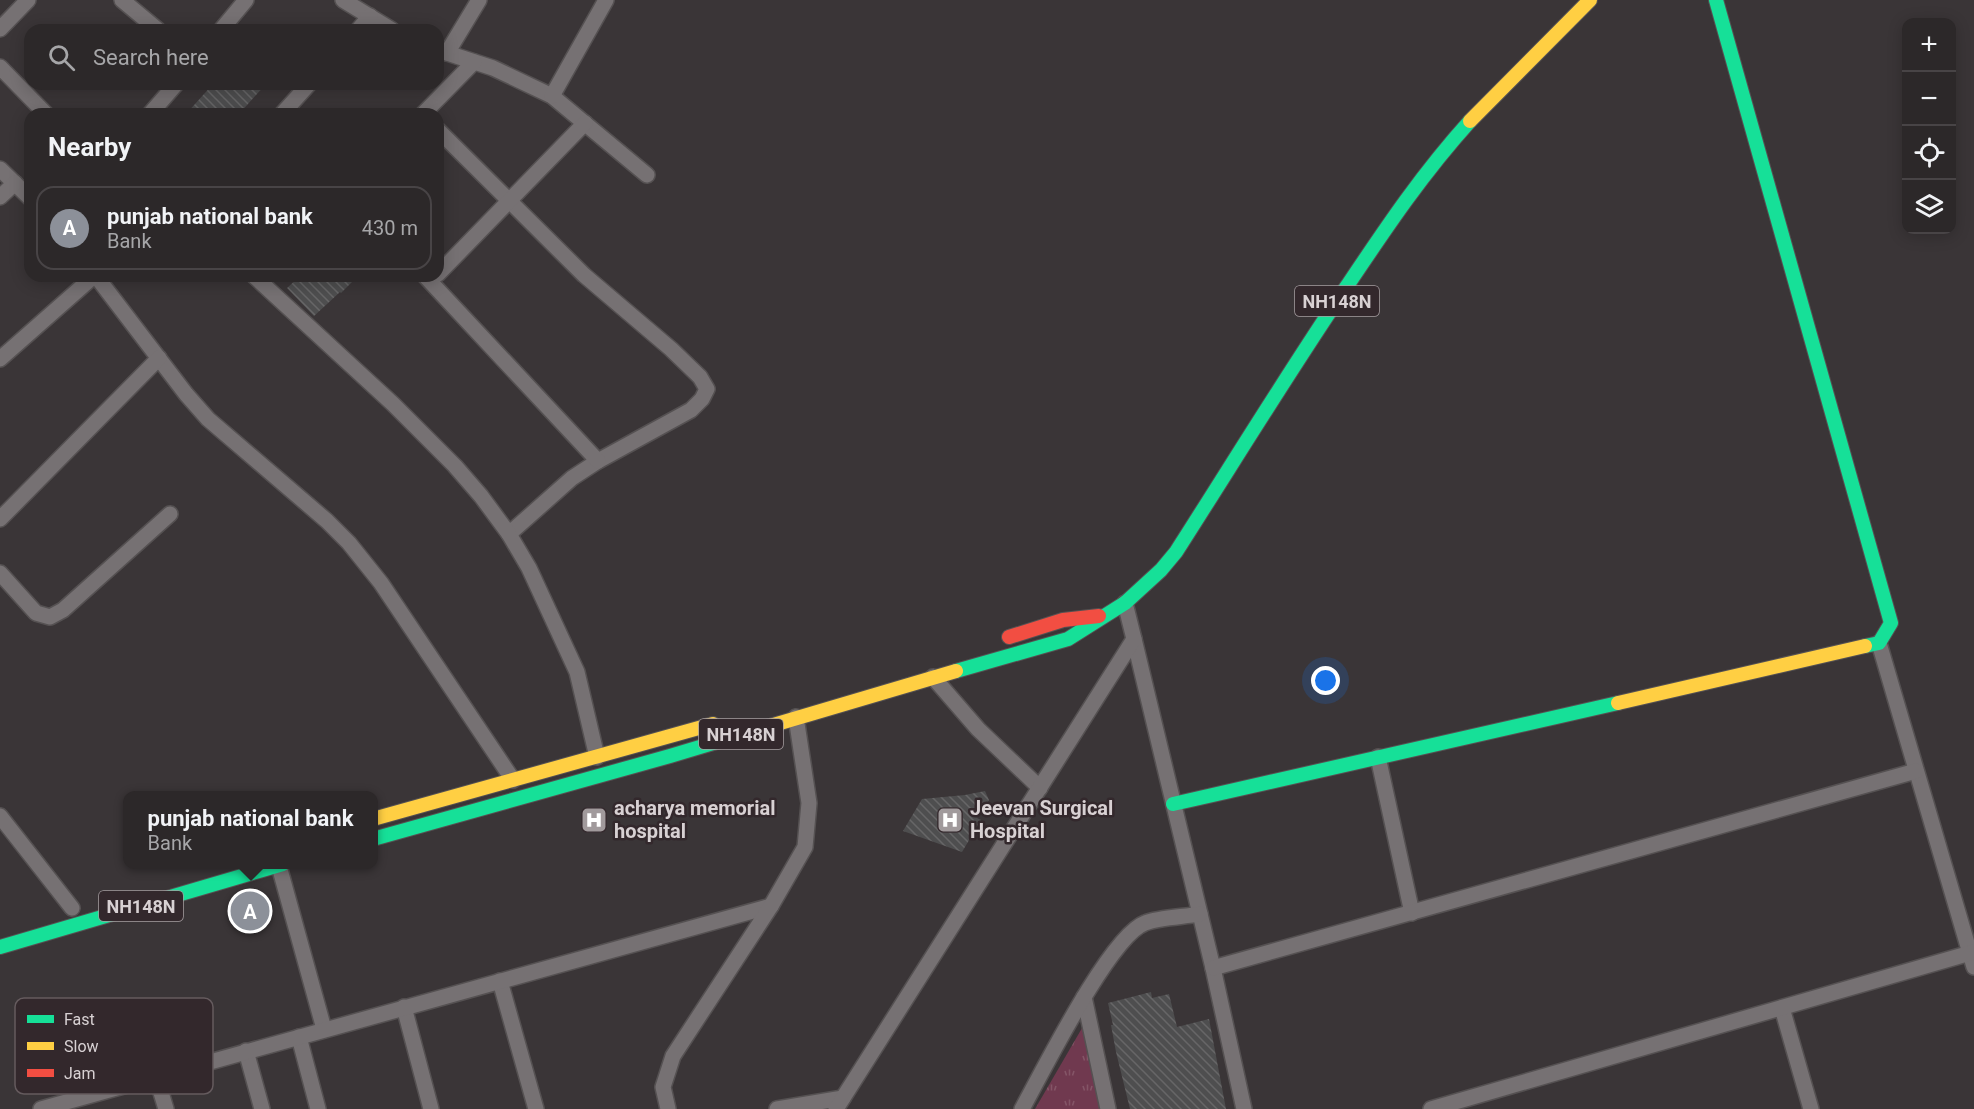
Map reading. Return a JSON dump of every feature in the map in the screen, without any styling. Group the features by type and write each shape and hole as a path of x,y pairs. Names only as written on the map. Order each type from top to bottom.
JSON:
{"main road":[{"name":"NH148N","path":"378,838 670,756 796,717 1068,639 1125,603 1161,570 1176,552 1323,321 1406,198 1443,151 1486,103 1590,0"},
{"path":"1173,804 1879,643 1891,624 1716,0"},
{"name":"NH148N","path":"999,640 1063,620 1104,615"},
{"name":"NH148N","path":"378,818 722,722"},
{"name":"NH148N","path":"0,947 267,869"}],"street":[{"path":"0,29 28,0"},
{"path":"122,0 151,24"},
{"path":"226,24 246,0"},
{"path":"343,0 383,24"},
{"path":"444,48 479,0"},
{"path":"552,96 606,0"},
{"path":"363,24 370,16"},
{"path":"444,52 514,77 552,96 647,174"},
{"path":"429,108 474,62"},
{"path":"0,67 40,108"},
{"path":"155,108 171,90"},
{"path":"287,108 304,90"},
{"path":"444,265 585,123"},
{"path":"444,136 584,275 671,349 700,377 706,389 702,399 691,410 598,461 572,478 508,534"},
{"path":"0,169 24,192"},
{"path":"0,197 15,183"},
{"path":"0,359 88,282"},
{"path":"100,282 208,419 327,520 349,543 381,583 513,780"},
{"path":"264,282 393,404 447,459 481,496 508,534 529,568 577,672 597,757"},
{"path":"437,282 598,461"},
{"path":"0,519 159,358"},
{"path":"1,577 36,613 50,617 63,610 170,514"},
{"path":"1125,603 1213,968 1244,1109"},
{"path":"777,1109 840,1103 1134,639"},
{"path":"1431,1109 1782,1008 1973,957 1879,643"},
{"path":"933,677 978,729 1040,788"},
{"path":"668,1109 663,1087 673,1056 771,906 805,847 809,803 796,717"},
{"path":"1378,757 1412,913"},
{"path":"1213,968 1916,771"},
{"path":"0,816 72,908"},
{"path":"282,869 324,1029"},
{"path":"213,1060 771,906"},
{"path":"1022,1109 1084,997 1131,931 1146,922 1200,914"},
{"path":"500,981 536,1109"},
{"path":"1084,997 1108,1109"},
{"path":"404,1007 431,1109"},
{"path":"1782,1008 1811,1109"},
{"path":"299,1037 318,1109"},
{"path":"246,1051 262,1109"},
{"path":"41,1109 64,1106 101,1094"},
{"path":"161,1094 166,1109"}],"green space":[{"path":"1085,1023 1102,1109 1035,1109"}],"building":[{"path":"208,90 261,90 244,108 191,108"},
{"path":"294,282 352,282 314,316 287,288"},
{"path":"985,791 989,800 977,818 981,820 962,852 903,831 922,799"},
{"path":"1151,992 1152,998 1169,994 1177,1027 1209,1019 1226,1109 1130,1109 1116,1052 1108,1003"}],"traffic: fast":[{"path":"1716,0 1891,623 1879,643 1865,646"},
{"path":"956,671 1068,639 1125,603 1161,570 1176,552 1303,352 1376,243 1420,181 1470,121"},
{"path":"1173,804 1618,703"},
{"path":"378,838 770,726"},
{"path":"0,947 266,869"}],"traffic: slow":[{"path":"1470,121 1590,0"},
{"path":"1618,703 1865,646"},
{"path":"770,726 956,671"},
{"path":"378,818 713,724"}],"traffic: jam":[{"path":"1009,637 1063,620 1099,616"}],"place":[{"name":"acharya memorial hospital","path":"594,820"},
{"name":"Jeevan Surgical Hospital","path":"950,820"},
{"name":"punjab national bank","path":"250,911"}]}
